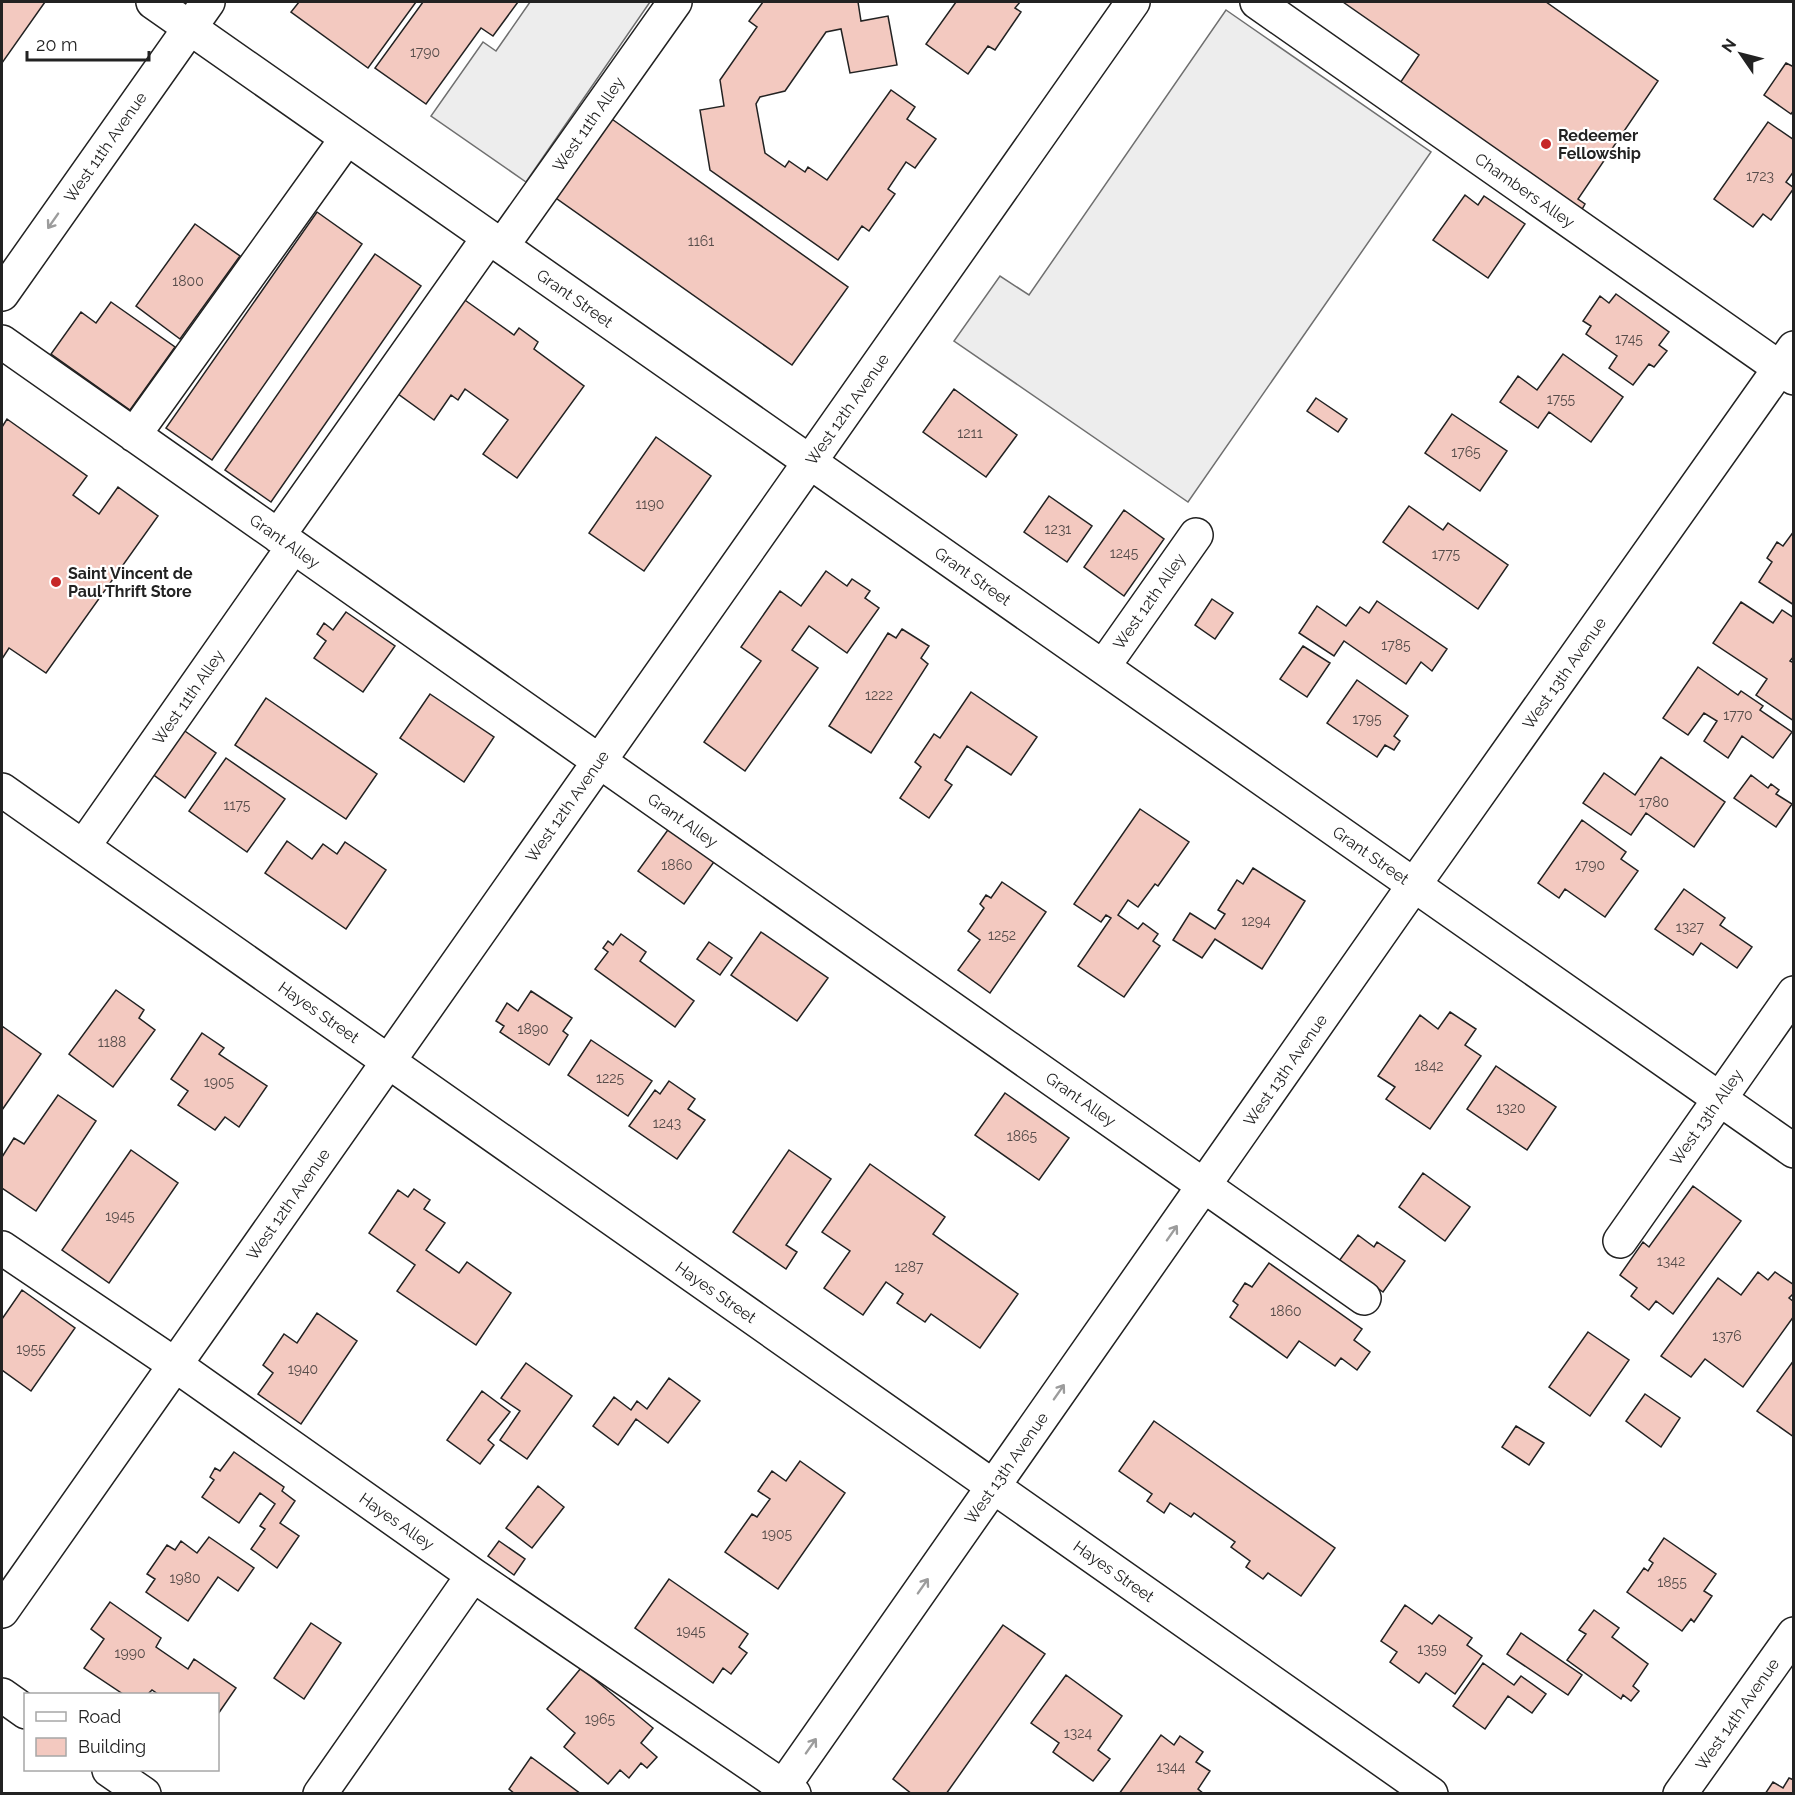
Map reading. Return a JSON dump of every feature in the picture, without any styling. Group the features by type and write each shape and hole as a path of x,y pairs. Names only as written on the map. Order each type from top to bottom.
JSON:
{"street":[{"name":"Grant Street","path":"153,2 1794,1150"},
{"name":"West 11th Avenue","path":"2,294 208,2"},
{"name":"West 11th Alley","path":"84,847 286,542 495,242 675,2"},
{"name":"West 12th Avenue","path":"2,1611 1133,2"},
{"name":"Chambers Alley","path":"1257,2 1789,365"},
{"path":"134,435 347,138"},
{"name":"Grant Alley","path":"2,342 1364,1298"},
{"name":"West 13th Avenue","path":"785,1791 993,1486 1414,885 1789,365"},
{"name":"West 12th Alley","path":"1103,667 1196,535"},
{"name":"Hayes Street","path":"2,790 1431,1794"},
{"name":"West 13th Alley","path":"1620,1241 1794,993"},
{"name":"Hayes Alley","path":"2,1248 174,1364 785,1791"},
{"path":"320,1794 473,1575"},
{"name":"West 14th Avenue","path":"1680,1794 1794,1634"},
{"path":"2,1695 24,1711"},
{"path":"110,1771 144,1794"}],"shaded area":[{"path":"530,2 650,2 526,182 431,116 483,42 496,51"},
{"path":"1226,10 1431,152 1188,502 954,341 1000,276 1029,295"}],"building":[{"path":"2,2 45,2 2,63"},
{"path":"299,2 416,2 368,68 291,12"},
{"path":"423,2 518,2 493,36 481,28 426,104 375,68"},
{"path":"763,2 858,2 861,21 888,16 897,65 850,73 841,29 826,32 785,91 760,97 756,104 765,153 785,167 789,161 805,172 808,167 827,180 891,90 915,107 907,119 936,139 915,168 906,162 888,189 895,194 869,231 862,226 838,260 710,170 700,110 724,106 720,80 757,27 749,21"},
{"path":"956,2 1020,2 1015,8 1021,12 995,50 988,46 968,74 926,44"},
{"name":"Redeemer Fellowship","path":"1343,2 1546,2 1658,81 1578,199 1585,204 1580,213 1396,89 1419,55"},
{"path":"1786,63 1794,67 1794,110 1791,114 1764,95"},
{"path":"609,117 848,287 792,365 553,196"},
{"path":"1768,122 1794,140 1794,171 1786,182 1794,188 1771,220 1763,214 1753,227 1714,199"},
{"path":"1465,195 1478,205 1484,196 1525,224 1488,278 1433,240"},
{"path":"317,212 362,244 212,460 166,428"},
{"path":"195,224 240,256 180,339 136,306"},
{"path":"375,254 421,286 271,502 225,470"},
{"path":"1616,294 1669,332 1659,345 1667,351 1654,367 1649,364 1633,385 1609,368 1617,356 1586,334 1591,326 1583,321 1600,296 1609,303"},
{"path":"462,298 514,335 519,328 538,342 534,349 584,386 517,478 483,454 508,420 465,389 458,400 451,395 434,420 394,391"},
{"path":"111,302 175,347 130,410 51,354 81,312 96,323"},
{"path":"1563,354 1623,397 1591,442 1549,412 1538,428 1500,402 1518,376 1537,390"},
{"path":"954,389 1017,435 986,477 923,432"},
{"path":"1316,398 1347,419 1338,432 1307,411"},
{"path":"1452,414 1507,451 1480,491 1425,453"},
{"name":"Saint Vincent de Paul Thrift Store","path":"7,419 87,476 73,495 99,514 118,487 158,516 46,673 9,648 2,659 2,427"},
{"path":"656,437 711,476 644,571 589,533"},
{"path":"1049,496 1092,526 1067,562 1024,532"},
{"path":"1409,506 1443,530 1448,523 1508,565 1478,609 1383,542"},
{"path":"1124,510 1164,539 1124,596 1084,567"},
{"path":"1794,531 1794,605 1759,582 1772,562 1767,558 1777,542 1783,546"},
{"path":"826,571 847,586 852,579 870,591 865,598 879,608 847,653 809,626 792,650 818,668 745,771 704,742 761,661 741,647 780,591 801,606"},
{"path":"1212,599 1233,613 1215,639 1195,625"},
{"path":"1377,601 1447,649 1432,671 1421,662 1406,684 1344,641 1334,656 1299,633 1317,606 1346,626 1360,607 1369,613"},
{"path":"1741,602 1773,623 1782,610 1794,618 1794,656 1790,661 1794,663 1794,721 1756,695 1767,679 1713,643"},
{"path":"346,612 395,646 363,692 314,658 326,641 317,634 324,623 333,630"},
{"path":"902,629 929,646 921,658 928,664 871,753 829,726 888,633 896,638"},
{"path":"1303,646 1330,663 1307,697 1280,679"},
{"path":"1698,667 1738,695 1741,691 1763,706 1760,710 1792,732 1773,758 1742,736 1728,758 1704,741 1717,721 1704,713 1688,735 1663,718"},
{"path":"1357,680 1408,716 1394,736 1400,741 1394,750 1385,745 1377,757 1327,723"},
{"path":"971,692 1037,737 1011,775 967,746 945,780 952,785 929,818 900,798 921,767 915,762 934,734 940,738"},
{"path":"430,694 494,737 464,782 400,738"},
{"path":"266,698 377,774 346,819 235,745"},
{"path":"182,729 216,753 185,798 151,773"},
{"path":"1661,757 1725,802 1694,847 1646,813 1631,835 1583,803 1604,773 1635,795"},
{"path":"226,758 285,799 247,852 189,811"},
{"path":"1751,775 1768,788 1771,784 1779,790 1776,794 1792,804 1776,827 1734,798"},
{"path":"1140,809 1189,842 1158,886 1155,884 1138,907 1128,900 1118,915 1138,929 1143,923 1158,934 1153,941 1160,946 1124,997 1078,966 1111,918 1106,915 1101,922 1074,904"},
{"path":"1582,820 1626,852 1621,859 1638,871 1605,917 1565,889 1559,898 1538,883"},
{"path":"670,827 716,859 684,904 638,871"},
{"path":"287,841 312,859 323,844 337,854 345,842 386,870 346,929 265,873"},
{"path":"1253,868 1305,901 1262,969 1215,939 1202,958 1173,940 1190,913 1215,929 1225,914 1218,910 1237,880 1243,884"},
{"path":"1002,882 1046,912 990,993 958,970 980,940 968,931 984,908 980,904 986,895 991,898"},
{"path":"1684,889 1725,918 1720,925 1752,947 1737,968 1701,943 1693,955 1655,929"},
{"path":"761,932 828,978 797,1021 731,975"},
{"path":"621,934 646,952 640,961 694,1001 675,1027 595,969 608,952 603,948 608,941 613,945"},
{"path":"709,942 732,958 720,975 697,959"},
{"path":"116,990 144,1010 139,1018 155,1030 113,1087 69,1054"},
{"path":"531,991 572,1018 563,1031 568,1035 549,1065 500,1032 504,1026 496,1021 507,1003 518,1011"},
{"path":"1450,1012 1476,1029 1465,1045 1481,1056 1430,1129 1386,1099 1395,1087 1378,1076 1420,1015 1438,1029"},
{"path":"2,1026 41,1054 2,1110"},
{"path":"202,1033 224,1048 219,1054 267,1086 239,1127 225,1117 215,1130 178,1105 188,1091 171,1079"},
{"path":"591,1040 652,1081 628,1116 568,1075"},
{"path":"1496,1066 1556,1107 1527,1150 1467,1109"},
{"path":"669,1081 695,1099 688,1109 705,1120 677,1159 629,1126 655,1090 660,1094"},
{"path":"1005,1093 1069,1138 1039,1180 975,1135"},
{"path":"58,1095 96,1121 36,1211 2,1188 2,1157 14,1138 24,1144"},
{"path":"131,1150 178,1183 109,1283 62,1250"},
{"path":"789,1150 831,1179 786,1245 797,1252 786,1269 733,1232"},
{"path":"870,1164 945,1217 933,1234 1018,1294 980,1348 931,1314 925,1322 897,1303 903,1294 886,1282 863,1315 824,1288 850,1251 822,1232"},
{"path":"1423,1173 1470,1207 1445,1241 1399,1207"},
{"path":"1693,1186 1741,1221 1673,1314 1656,1301 1649,1310 1631,1296 1637,1288 1620,1275 1643,1242 1649,1247"},
{"path":"414,1189 430,1200 424,1209 445,1223 426,1250 459,1273 467,1262 511,1293 476,1345 397,1291 415,1265 369,1233 398,1190 408,1197"},
{"path":"1358,1235 1374,1247 1377,1242 1405,1261 1383,1292 1339,1261"},
{"path":"1269,1263 1362,1329 1354,1340 1370,1352 1357,1370 1341,1358 1335,1366 1299,1341 1287,1358 1230,1317 1238,1305 1233,1301 1245,1283 1252,1287"},
{"path":"1758,1272 1768,1280 1775,1272 1794,1285 1794,1293 1789,1298 1794,1302 1794,1316 1743,1387 1705,1359 1691,1377 1661,1356 1718,1278 1741,1295"},
{"path":"22,1290 75,1328 31,1391 2,1370 2,1319"},
{"path":"317,1313 357,1341 301,1424 258,1394 273,1373 263,1365 284,1334 297,1343"},
{"path":"1588,1332 1629,1360 1590,1416 1549,1387"},
{"path":"1794,1360 1794,1437 1757,1411"},
{"path":"526,1363 572,1396 527,1459 500,1440 520,1411 501,1398"},
{"path":"669,1378 700,1401 668,1443 636,1419 618,1445 593,1426 614,1397 631,1410 637,1401 647,1409"},
{"path":"482,1391 510,1412 488,1440 494,1445 480,1464 447,1440"},
{"path":"1645,1394 1680,1418 1661,1447 1626,1421"},
{"path":"1154,1421 1335,1548 1301,1596 1268,1573 1263,1579 1246,1567 1250,1561 1231,1547 1235,1542 1194,1513 1191,1517 1170,1503 1164,1513 1147,1501 1152,1494 1119,1471"},
{"path":"1516,1426 1544,1443 1529,1465 1502,1447"},
{"path":"234,1452 284,1487 282,1491 295,1501 280,1523 299,1536 277,1568 251,1549 265,1529 260,1526 275,1504 260,1493 239,1523 202,1497 214,1480 210,1477 215,1468 220,1471"},
{"path":"800,1461 845,1493 778,1589 725,1552 752,1514 757,1517 770,1499 758,1491 772,1471 786,1481"},
{"path":"538,1486 564,1507 532,1548 506,1528"},
{"path":"209,1537 254,1568 238,1591 218,1577 188,1621 146,1592 155,1579 147,1574 167,1545 175,1550 181,1541 197,1553"},
{"path":"1664,1538 1716,1574 1704,1591 1712,1596 1694,1622 1691,1619 1682,1631 1627,1592 1644,1568 1648,1571 1653,1563 1649,1560"},
{"path":"499,1541 525,1559 514,1575 488,1556"},
{"path":"669,1579 748,1634 739,1647 747,1653 731,1674 723,1668 713,1683 635,1628"},
{"path":"110,1602 161,1638 156,1647 188,1669 194,1659 236,1688 219,1713 219,1693 156,1693 152,1690 149,1693 122,1693 84,1668 104,1639 91,1629"},
{"path":"1405,1605 1432,1624 1439,1615 1472,1638 1467,1645 1482,1656 1455,1694 1426,1673 1419,1683 1390,1662 1397,1652 1381,1641"},
{"path":"1594,1610 1619,1628 1612,1637 1648,1664 1633,1686 1639,1691 1631,1701 1623,1695 1621,1699 1567,1660 1586,1634 1579,1630"},
{"path":"311,1623 341,1643 304,1699 274,1678"},
{"path":"1003,1625 1045,1654 946,1794 912,1794 893,1779"},
{"path":"1521,1633 1582,1675 1568,1695 1507,1654"},
{"path":"1483,1663 1514,1685 1521,1676 1546,1694 1532,1713 1508,1696 1485,1729 1453,1706"},
{"path":"581,1668 653,1728 641,1743 657,1757 647,1768 641,1763 629,1778 620,1770 608,1784 564,1747 575,1733 547,1709"},
{"path":"1066,1675 1122,1716 1098,1750 1110,1759 1093,1781 1053,1752 1059,1743 1031,1723"},
{"path":"1161,1735 1174,1745 1180,1736 1203,1752 1196,1762 1210,1771 1198,1789 1204,1794 1119,1794"},
{"path":"531,1757 581,1794 515,1794 509,1789"},
{"path":"1789,1778 1794,1780 1794,1794 1765,1794 1773,1782 1783,1788"}],"place":[{"name":"Redeemer Fellowship","path":"1546,144"},
{"name":"Saint Vincent de Paul Thrift Store","path":"56,582"}]}
